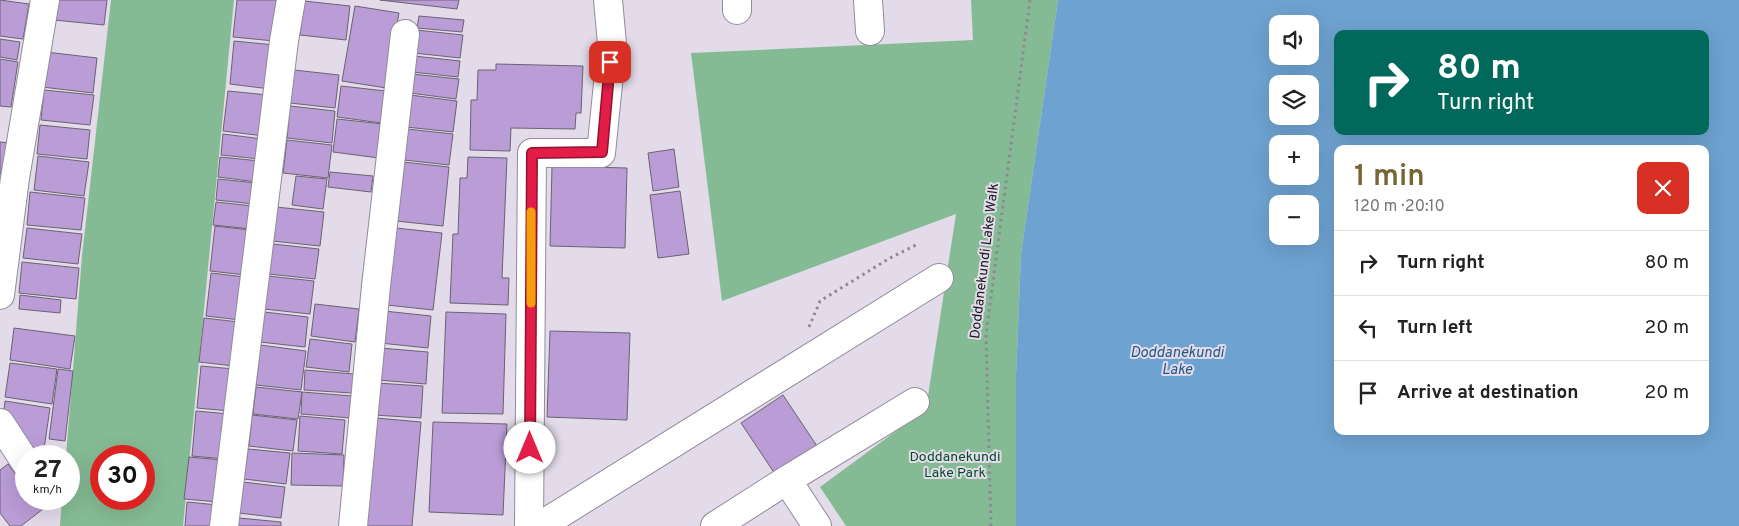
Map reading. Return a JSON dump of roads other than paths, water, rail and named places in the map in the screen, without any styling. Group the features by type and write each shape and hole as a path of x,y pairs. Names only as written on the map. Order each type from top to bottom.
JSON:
{"street":[{"path":"0,294 15,178 44,0"},
{"path":"224,526 291,0"},
{"path":"529,526 532,153 602,152 612,44 608,0"},
{"path":"868,0 870,31"},
{"path":"353,526 376,286 405,34"},
{"path":"540,526 939,278"},
{"path":"716,526 915,402"},
{"path":"0,423 15,446"},
{"path":"787,480 817,526"}],"water":[{"name":"Doddanekundi Lake","path":"1058,0 1739,0 1739,526 1016,526 1016,376 1021,254"}],"park label":[{"name":"Doddanekundi Lake Park","path":"955,466"}]}
